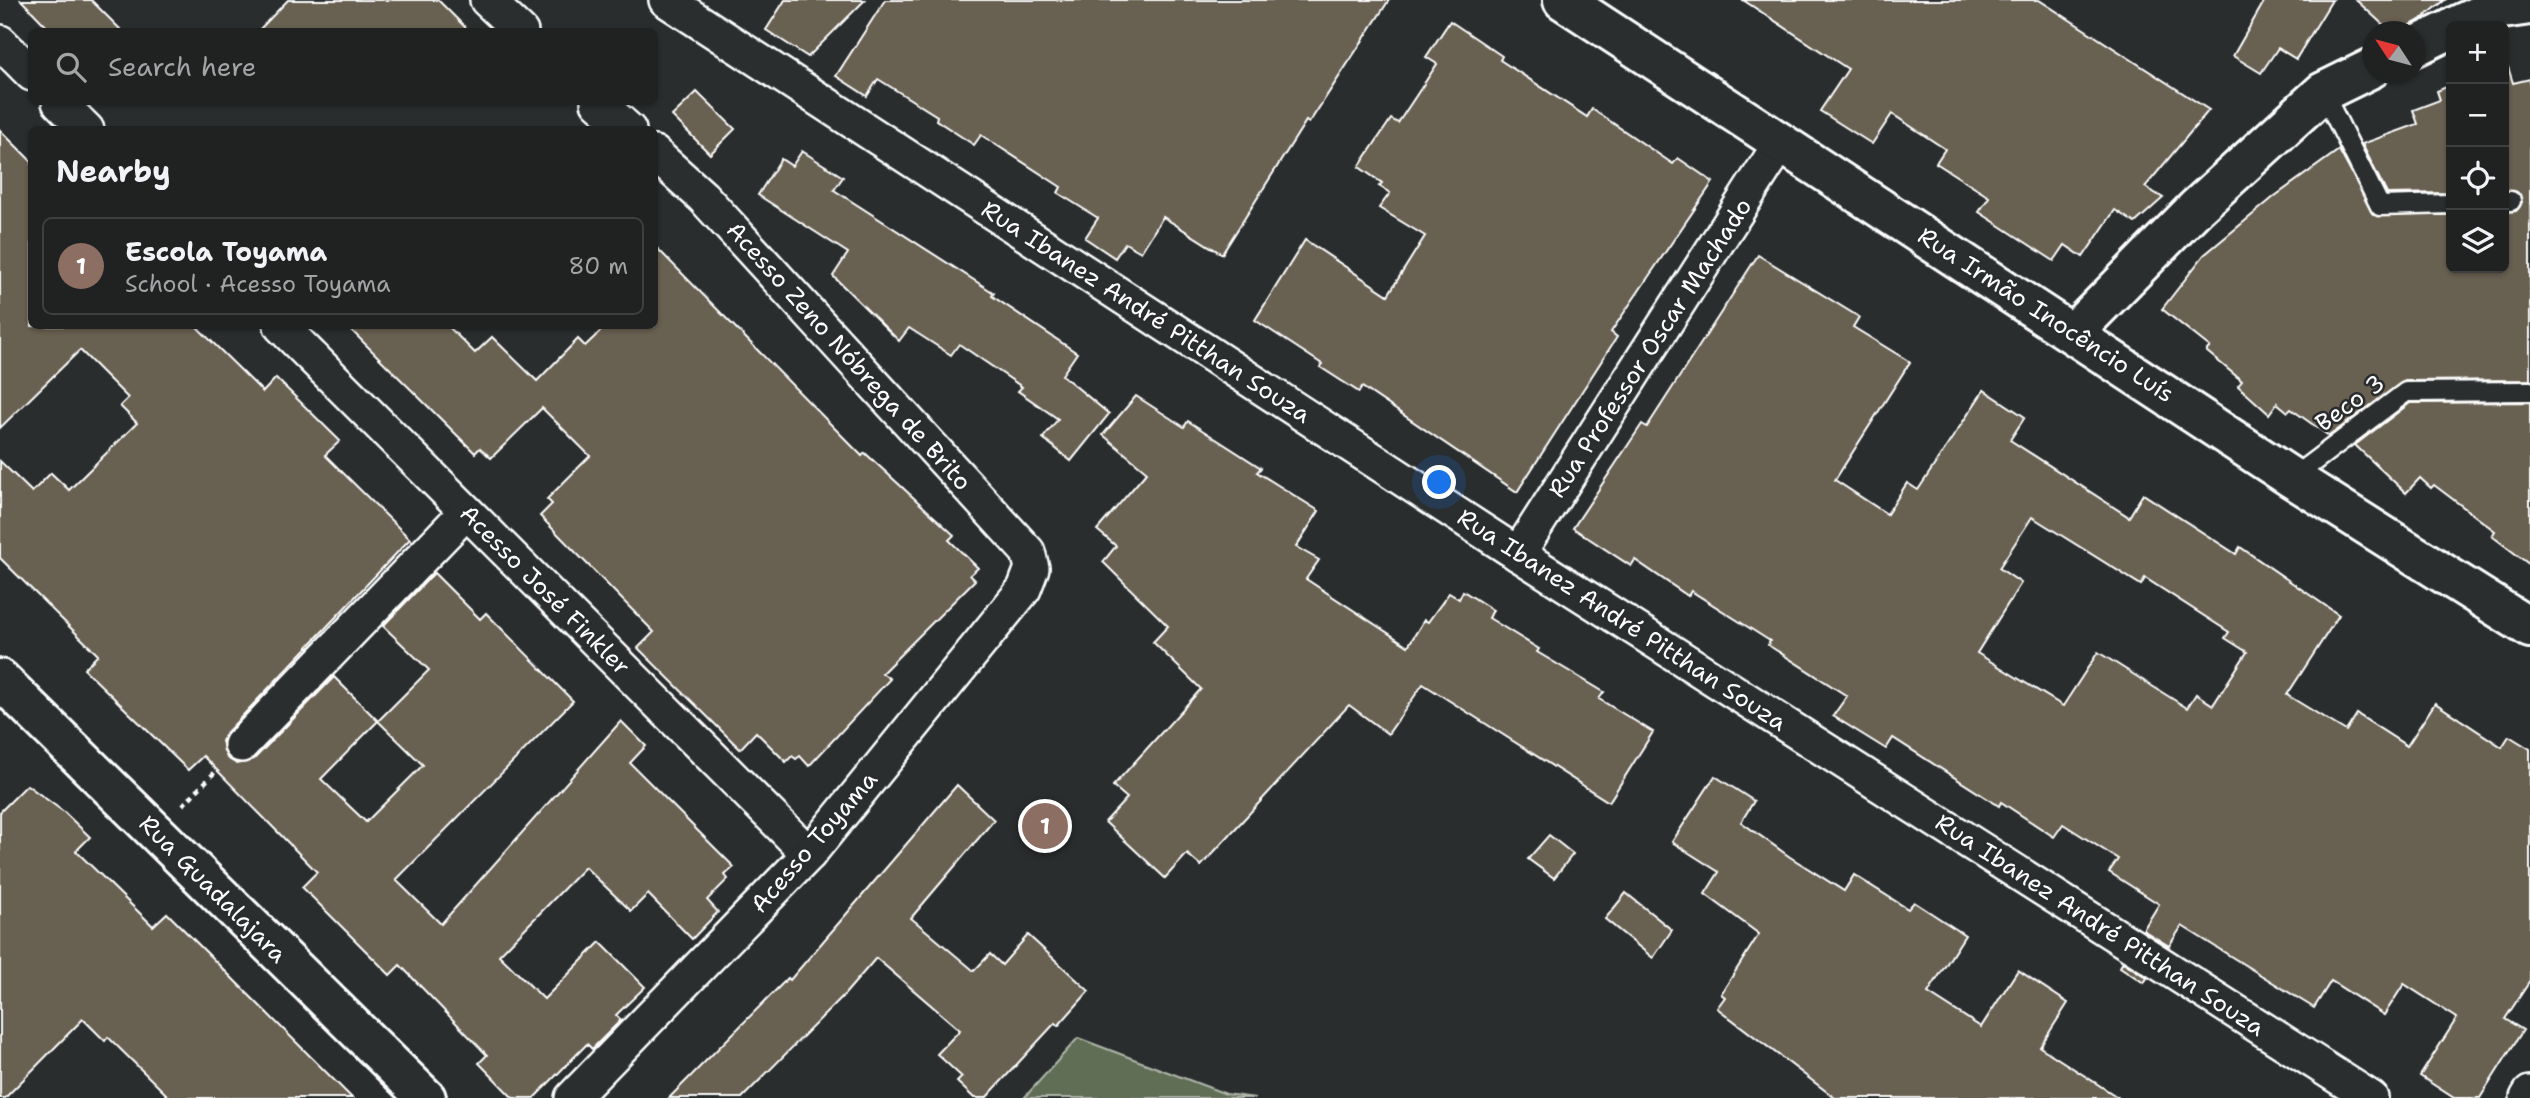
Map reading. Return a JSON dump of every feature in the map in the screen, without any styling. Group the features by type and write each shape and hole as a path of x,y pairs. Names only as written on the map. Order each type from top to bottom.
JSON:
{"street":[{"path":"487,0 517,28"},
{"name":"Rua Ibanez André Pitthan Souza","path":"666,0 1518,554 2371,1098"},
{"name":"Rua Irmão Inocêncio Luís","path":"1563,0 1782,141 2292,478 2530,628"},
{"path":"2475,12 2530,5"},
{"path":"2425,42 2446,31"},
{"path":"0,42 28,70"},
{"path":"2073,333 2196,208 2323,92 2362,73"},
{"path":"62,105 83,126"},
{"path":"601,105 625,126"},
{"name":"Rua Professor Oscar Machado","path":"1518,554 1782,141"},
{"name":"Acesso Zeno Nóbrega de Brito","path":"658,157 703,197 1028,552 1032,568"},
{"name":"Acesso José Finkler","path":"284,329 809,854"},
{"path":"241,745 466,512"},
{"name":"Acesso Toyama","path":"572,1098 809,854 1024,589 1032,568"},
{"name":"Rua Guadalajara","path":"0,679 426,1098"},
{"path":"2527,1098 2530,1093"}],"lane":[{"path":"2323,92 2380,206 2446,204"},
{"name":"Beco 3","path":"2292,478 2406,392 2530,391"}],"path":[{"path":"156,833 241,745"}],"green space":[{"path":"1078,1038 1226,1094 1255,1098 1024,1098"}],"building":[{"path":"21,0 91,0 119,28 48,28"},
{"path":"288,0 438,0 466,28 261,28"},
{"path":"785,0 865,0 808,57 766,30"},
{"path":"885,0 1389,0 1309,123 1306,121 1222,254 1163,217 1141,252 1125,243 1115,258 1085,238 1098,218 1058,193 1061,187 981,135 974,145 936,120 937,116 878,79 867,96 836,76"},
{"path":"1743,0 2039,0 2209,110 2145,187 2163,198 2135,223 2115,210 2083,257 2065,245 2054,261 1979,212 1989,197 1936,163 1945,149 1892,114 1872,144 1820,111 1848,69"},
{"path":"2265,0 2332,0 2296,59 2278,48 2261,73 2233,56"},
{"path":"2356,0 2445,0 2418,21 2379,21"},
{"path":"1450,21 1502,56 1500,60 1587,117 1592,109 1673,164 1678,158 1713,182 1611,332 1617,337 1517,492 1362,387 1359,392 1320,367 1322,364 1255,320 1305,240 1388,295 1425,236 1379,208 1390,193 1379,186 1382,183 1359,167 1391,119 1398,123 1437,64 1426,57"},
{"path":"2509,70 2513,83 2530,79 2530,380 2405,381 2329,436 2291,409 2288,412 2277,403 2269,414 2238,386 2242,381 2206,351 2210,347 2162,309 2204,255 2275,196 2339,150 2374,215 2446,215 2446,273 2509,273 2509,212 2516,211 2522,202 2517,192 2509,191"},
{"path":"2446,87 2446,193 2387,194 2362,144 2418,124 2413,110 2440,100 2437,91"},
{"path":"697,92 735,129 710,154 672,116"},
{"path":"0,130 28,158 28,329 199,329 263,392 276,378 340,441 325,455 410,539 227,732 222,741 227,758 237,764 254,759 334,677 378,721 429,670 383,626 434,573 480,619 486,613 573,701 396,880 441,924 621,721 646,746 630,763 734,867 725,875 728,879 707,900 718,912 692,939 648,894 631,911 585,867 499,955 544,999 600,942 645,987 616,1015 621,1020 592,1049 587,1044 534,1098 513,1098 479,1063 487,1055 400,965 390,975 302,887 317,872 203,756 188,770 84,669 98,655 0,558 0,461 32,492 51,473 69,490 137,423 120,406 128,398 80,350 0,428","holes":["378,721 423,765 366,822 321,779"]},
{"path":"802,151 843,177 834,190 994,293 992,296 1077,353 1062,375 1109,414 1071,461 1043,438 1058,419 1018,391 1022,387 959,344 951,355 909,328 899,341 833,276 848,253 758,195 781,159 792,166"},
{"path":"658,249 862,456 865,453 954,535 949,540 978,568 970,575 975,580 882,673 890,679 809,766 800,756 796,759 792,756 786,762 756,732 740,749 638,648 654,632 540,516 552,504 547,499 590,456 542,408 491,458 480,448 475,453 350,329 451,329 475,353 492,337 537,381 578,339 585,346 603,329 658,329"},
{"path":"1758,255 1859,317 1853,327 1910,362 1835,480 1887,514 1907,483 1918,490 1984,390 2025,417 2010,440 2129,517 2143,494 2236,554 2240,547 2339,615 2287,695 2346,731 2357,714 2407,746 2435,703 2502,747 2509,736 2530,749 2530,981 2505,1019 2523,1030 2480,1098 2454,1098 2420,1076 2457,1018 2404,984 2384,1015 2331,981 2314,1008 2182,926 2169,946 2143,930 2159,904 2109,872 2118,859 2063,824 2054,837 2001,802 1999,806 1893,738 1886,749 1833,716 1847,696 1768,645 1770,641 1691,591 1688,596 1635,560 1631,566 1573,528 1642,424 1647,427","holes":["2032,517 2141,585 2145,578 2229,632 2225,638 2247,652 2213,705 2196,694 2187,708 2098,652 2063,706 1977,653 2021,583 1999,568"]},
{"path":"1136,396 1184,427 1188,421 1261,468 1257,472 1319,511 1296,547 1319,560 1306,579 1408,646 1424,620 1428,622 1449,593 1459,599 1463,591 1493,610 1489,618 1539,649 1537,652 1604,692 1599,699 1653,732 1609,802 1423,684 1388,734 1349,705 1201,866 1187,854 1165,878 1105,822 1127,798 1113,786 1201,689 1153,642 1168,626 1103,562 1116,546 1097,530 1147,472 1103,435"},
{"path":"2530,402 2530,565 2492,536 2495,531 2434,485 2431,488 2420,478 2406,493 2355,445 2410,403"},
{"path":"1715,776 1754,801 1741,822 1790,857 1844,891 1854,875 1908,909 1914,902 1965,935 1928,993 1981,1027 2018,970 2068,1003 2040,1047 2119,1098 1835,1098 1717,1008 1725,997 1721,994 1759,934 1705,894 1719,872 1672,842"},
{"path":"27,785 64,812 90,837 76,851 153,926 167,913 352,1098 170,1098 108,1037 105,1041 83,1019 5,1098 0,1098 0,812"},
{"path":"957,785 994,820 911,918 974,971 990,954 1002,965 1028,935 1089,991 1058,1026 1055,1023 986,1098 974,1098 957,1082 962,1077 937,1054 960,1030 876,958 845,994 742,1098 669,1098 788,978 790,980"},
{"path":"1549,835 1573,854 1554,878 1528,859"},
{"path":"1626,893 1672,930 1653,958 1605,919"},
{"path":"2123,962 2147,978 2144,983 2120,967"}],"place":[{"name":"Escola Toyama","path":"1045,826"}]}
